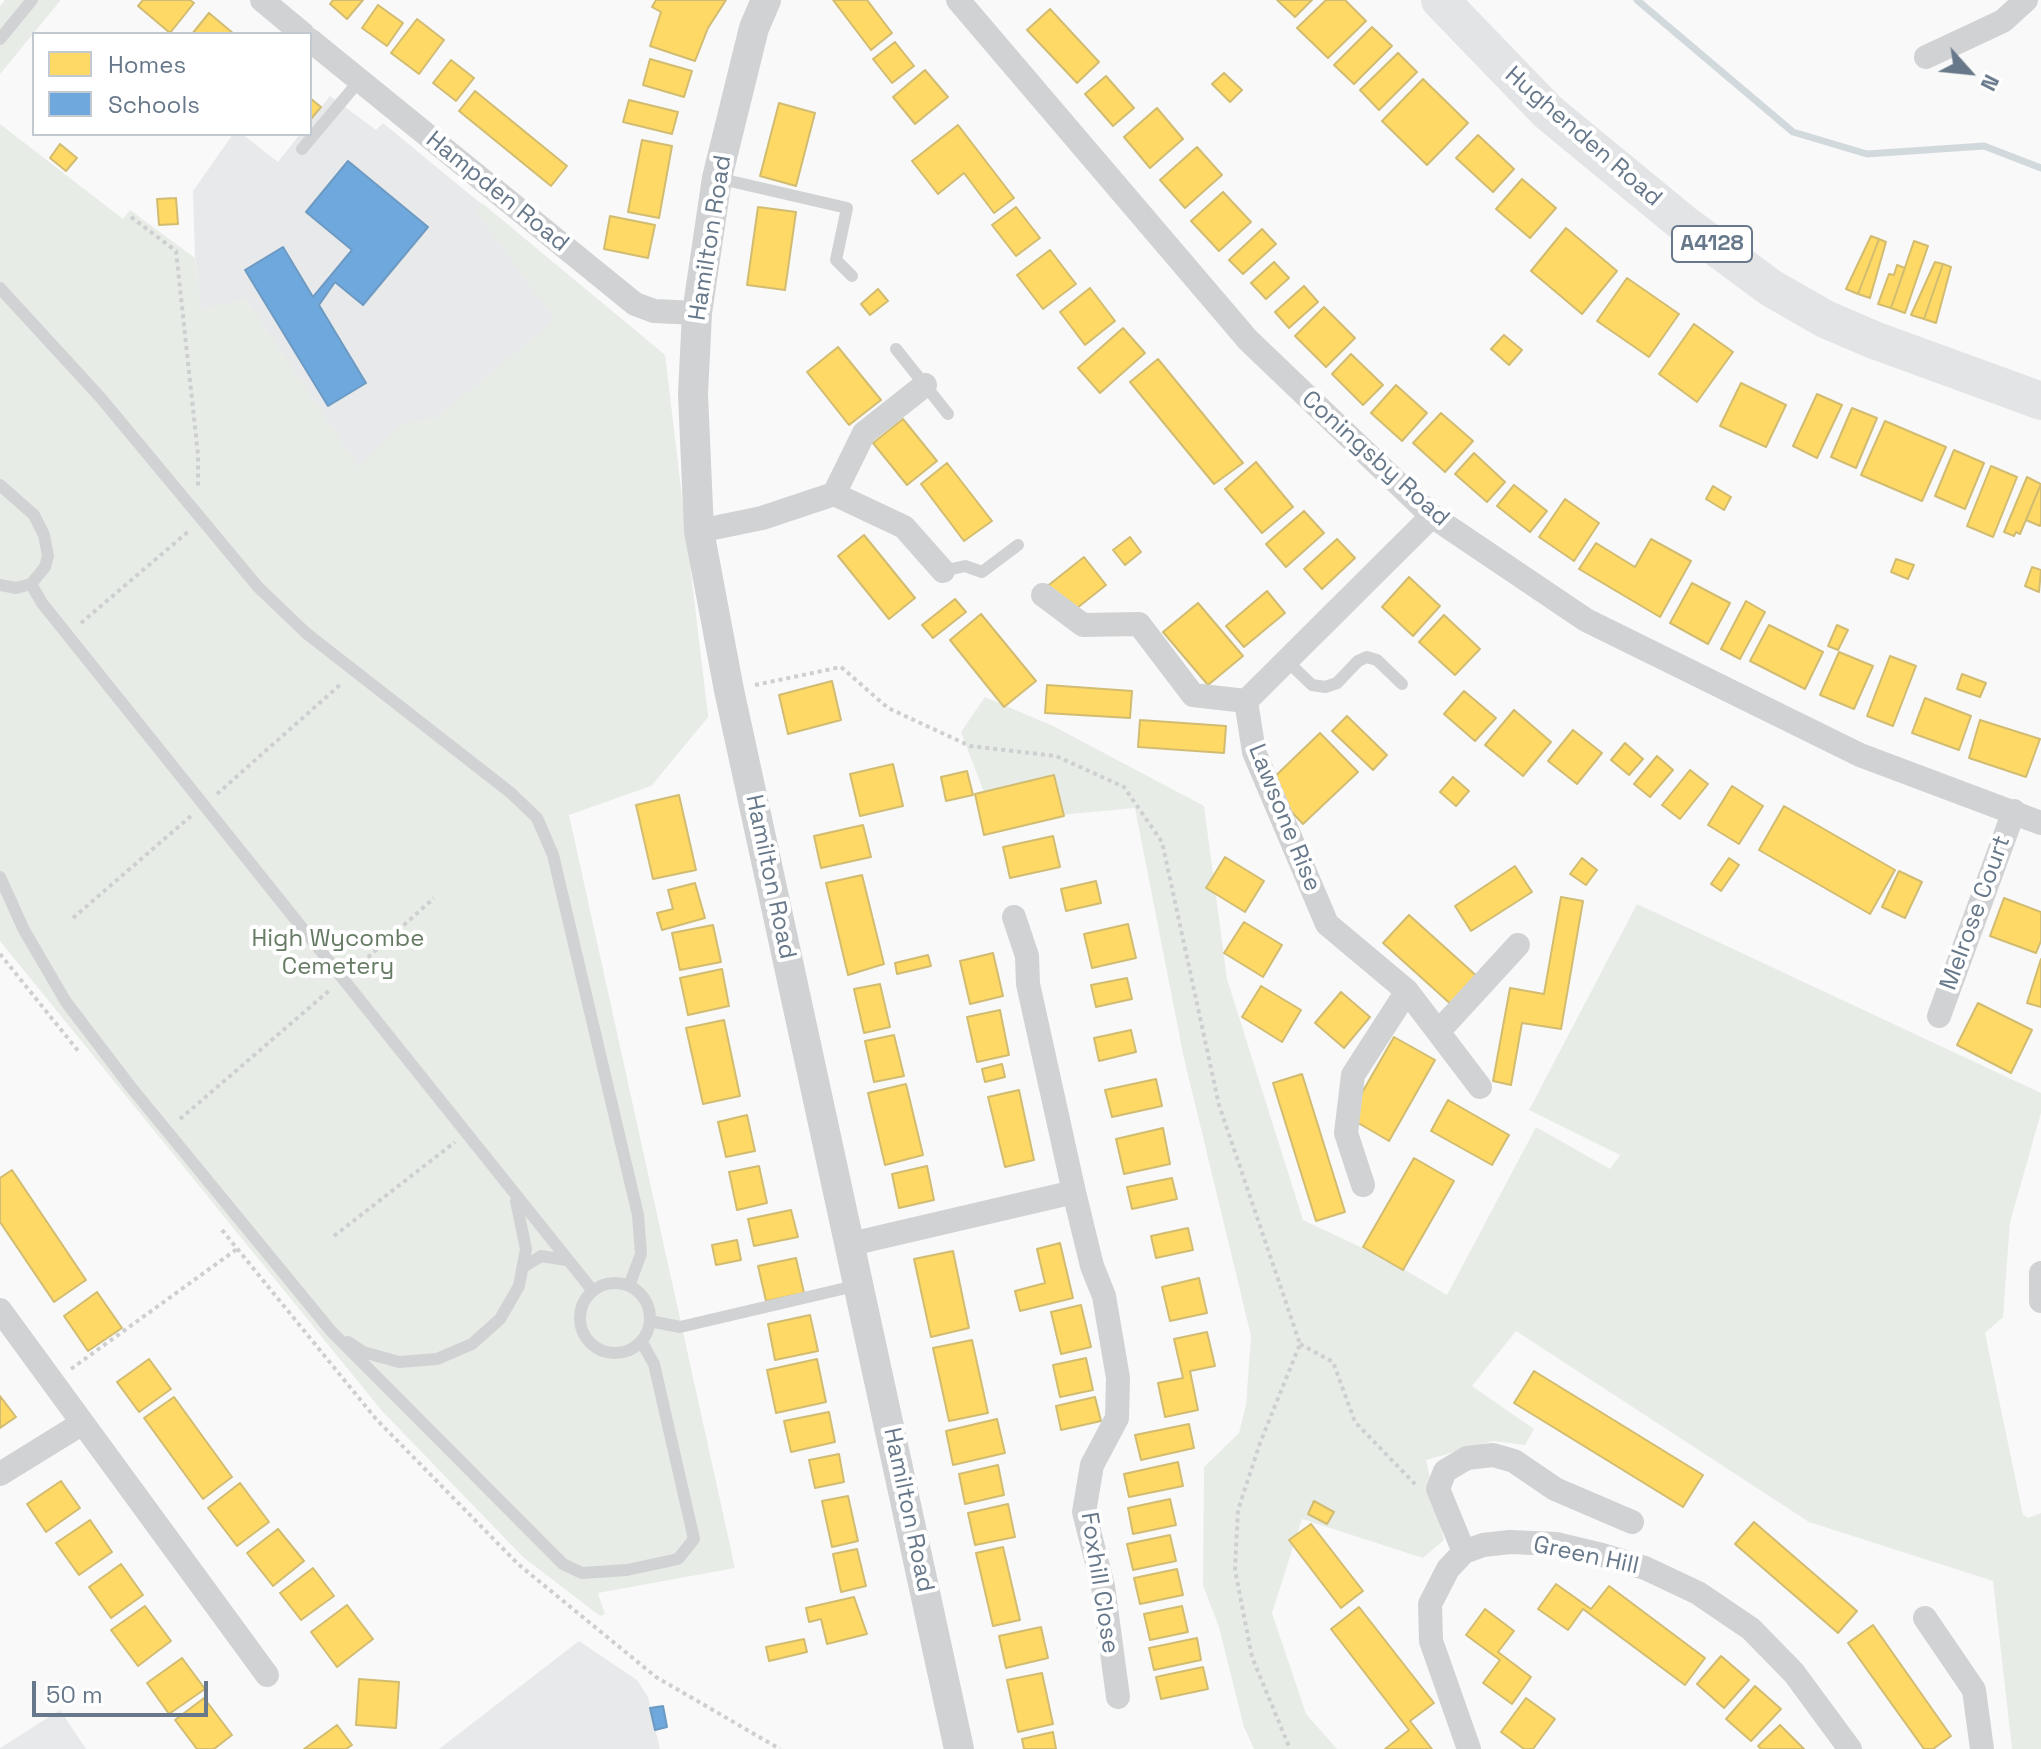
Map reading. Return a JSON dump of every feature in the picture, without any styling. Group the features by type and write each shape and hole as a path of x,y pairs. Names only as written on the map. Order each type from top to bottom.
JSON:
{"main road":[{"name":"Hughenden Road","path":"1440,0 1548,112 1683,223 1771,288 1850,329 2041,401"}],"street":[{"path":"262,0 301,32"},
{"name":"Hamilton Road","path":"766,0 754,28 717,178 697,313 693,394 699,531 729,690 959,1749"},
{"name":"Coningsby Road","path":"958,0 1248,340 1432,516 1586,620 1860,755 2041,823"},
{"path":"1926,57 2003,21 2026,0"},
{"name":"Hampden Road","path":"312,42 635,304 654,311 697,313"},
{"path":"834,494 864,433 925,385"},
{"path":"699,531 762,518 834,494 904,527 943,571"},
{"path":"1043,595 1083,625 1139,624 1193,695 1246,701 1432,516"},
{"name":"Lawsone Rise","path":"1246,701 1254,752 1327,924 1407,991 1480,1087"},
{"name":"Melrose Court","path":"1939,1016 2014,811"},
{"name":"Foxhill Close","path":"1014,917 1027,956 1028,984 1074,1192 1092,1266 1104,1296 1118,1378 1117,1418 1092,1465 1084,1512 1103,1586 1118,1697"},
{"path":"1439,1031 1518,945"},
{"path":"1363,1185 1346,1133 1353,1075 1407,991"},
{"path":"851,1244 1074,1192"},
{"path":"2041,1273 2041,1301"},
{"path":"0,1310 267,1675"},
{"path":"0,1474 81,1424"},
{"path":"1469,1749 1428,1624 1437,1587 1464,1552 1438,1489 1445,1471 1454,1463 1480,1456 1504,1457 1555,1489 1632,1522"},
{"name":"Green Hill","path":"1464,1552 1483,1545 1510,1542 1556,1544 1645,1568 1698,1593 1761,1640 1794,1673 1850,1749"},
{"path":"1925,1618 1974,1690 1982,1749"}],"lane":[{"path":"0,39 32,0"},
{"path":"302,149 359,81"},
{"path":"717,178 847,208 836,260 852,276"},
{"path":"0,288 79,374 258,587 306,633 511,793 545,831 638,1215 641,1254 629,1286"},
{"path":"896,349 948,414"},
{"path":"0,485 34,515 47,545 45,567 31,584 16,588 0,585"},
{"path":"943,571 965,566 982,572 1018,545"},
{"path":"31,584 50,614 593,1291"},
{"path":"1287,661 1312,685 1325,687 1337,683 1358,661 1367,657 1377,660 1402,684"},
{"path":"0,877 54,983 97,1044 331,1331 563,1564 582,1573 627,1570 678,1559 694,1539 654,1364 641,1341"},
{"path":"331,1331 363,1352 395,1360 437,1359 472,1344 500,1319 519,1286 526,1249 521,1212 507,1184"},
{"path":"522,1268 541,1256 553,1255 571,1263"},
{"path":"607,1283 629,1286 645,1300 650,1321 641,1341 622,1352 611,1352 592,1344 581,1325 580,1314 593,1291 607,1283"},
{"path":"650,1321 680,1327 859,1285"},
{"path":"383,1386 384,1371 395,1360"}],"path":[{"path":"131,217 176,251 198,455 196,495 188,503"},
{"path":"87,618 201,520"},
{"path":"729,690 841,667 888,708 970,746 1056,756 1124,787 1162,842 1219,1105 1300,1344 1260,1443 1238,1510 1235,1570 1252,1657 1290,1749"},
{"path":"221,791 355,672"},
{"path":"73,918 186,819"},
{"path":"358,965 434,898"},
{"path":"180,1119 332,988"},
{"path":"334,1236 447,1148"},
{"path":"52,1383 237,1249"},
{"path":"1300,1344 1333,1362 1355,1422 1410,1480 1426,1489 1438,1489"}],"shaded area":[{"path":"330,96 376,130 383,123 665,355 708,717 651,786 217,458 195,258 193,191 232,136 245,136 278,162 298,136 312,136 312,118"},
{"path":"579,1641 637,1680 648,1697 660,1749 439,1749"},
{"path":"60,1710 86,1749 0,1749 0,1748"}],"green space":[{"path":"5,0 61,0 0,74 0,6"},
{"name":"High Wycombe Cemetery","path":"0,124 123,219 130,210 195,258 201,309 246,299 359,468 400,425 436,418 555,320 476,211 482,203 665,355 708,717 651,786 569,815 735,1568 598,1593 605,1614 600,1616 523,1557 382,1411 0,941"},
{"path":"985,697 1053,726 1204,806 1227,979 1303,1220 1392,1262 1447,1295 1536,1127 1610,1169 1620,1155 1529,1110 1637,904 2041,1093 2041,1113 2010,1222 2003,1317 1985,1333 2023,1515 2028,1518 2041,1513 2041,1749 2012,1749 1993,1581 1809,1522 1516,1331 1472,1386 1534,1429 1525,1445 1493,1441 1426,1460 1444,1540 1423,1558 1302,1519 1272,1613 1306,1714 1337,1749 1254,1749 1244,1727 1219,1627 1203,1585 1204,1467 1239,1433 1246,1405 1251,1336 1183,1054 1135,808 995,821 961,732"}],"building: Homes":[{"path":"143,0 190,0 194,3 171,32 138,6"},
{"path":"333,0 363,0 347,19 330,4"},
{"path":"656,0 726,0 708,28 695,61 650,46 661,12 652,7"},
{"path":"833,0 867,0 892,33 871,50"},
{"path":"1277,0 1312,0 1295,17"},
{"path":"1326,0 1345,0 1366,21 1328,58 1297,28"},
{"path":"378,5 403,23 387,46 362,28"},
{"path":"1050,9 1099,62 1077,83 1027,30"},
{"path":"209,13 232,32 194,32"},
{"path":"417,19 444,40 419,74 391,53"},
{"path":"1372,27 1392,46 1354,84 1334,65"},
{"path":"895,42 914,66 892,83 873,59"},
{"path":"1398,53 1417,72 1379,110 1360,90"},
{"path":"650,59 692,71 684,97 643,85"},
{"path":"451,60 474,78 456,101 433,83"},
{"path":"925,70 948,97 915,124 893,97"},
{"path":"1224,73 1242,90 1230,102 1212,84"},
{"path":"1106,76 1134,108 1113,126 1085,94"},
{"path":"1423,79 1468,123 1427,165 1382,121"},
{"path":"475,91 567,166 551,186 459,111"},
{"path":"312,100 321,107 312,118"},
{"path":"629,100 678,112 672,134 623,122"},
{"path":"779,103 815,113 796,186 760,176"},
{"path":"1157,108 1183,139 1150,168 1124,137"},
{"path":"958,125 1014,198 994,213 964,173 938,194 912,161"},
{"path":"1478,135 1514,169 1493,192 1456,158"},
{"path":"642,140 672,146 659,218 628,212"},
{"path":"60,144 77,158 66,171 50,158"},
{"path":"1197,147 1222,175 1185,208 1160,180"},
{"path":"1522,179 1556,208 1530,238 1496,209"},
{"path":"1223,192 1251,222 1219,251 1191,221"},
{"path":"176,198 178,224 159,225 157,199"},
{"path":"758,207 796,212 785,290 747,285"},
{"path":"1016,207 1040,238 1016,256 992,225"},
{"path":"610,216 655,225 648,258 604,249"},
{"path":"1566,228 1617,271 1582,314 1531,271"},
{"path":"1262,229 1276,244 1243,274 1229,260"},
{"path":"1871,236 1879,239 1858,294 1846,289"},
{"path":"1879,239 1886,242 1870,298 1858,294"},
{"path":"1914,241 1928,246 1905,313 1891,308"},
{"path":"1050,250 1076,284 1043,309 1017,275"},
{"path":"1274,262 1289,278 1266,299 1251,283"},
{"path":"1935,262 1943,264 1924,319 1911,315"},
{"path":"1943,264 1951,267 1936,323 1924,319"},
{"path":"1897,265 1905,268 1891,308 1878,304 1889,274 1894,275"},
{"path":"1627,278 1679,314 1649,357 1597,321"},
{"path":"1304,286 1318,302 1289,328 1275,312"},
{"path":"1090,288 1115,321 1085,345 1060,312"},
{"path":"878,289 888,301 870,315 861,304"},
{"path":"1324,307 1355,338 1326,367 1295,336"},
{"path":"1694,324 1733,352 1697,402 1659,374"},
{"path":"1123,328 1145,353 1100,393 1078,368"},
{"path":"1504,335 1522,350 1509,365 1491,349"},
{"path":"838,347 881,400 849,425 807,372"},
{"path":"1351,354 1383,385 1363,405 1332,374"},
{"path":"1158,359 1243,463 1214,484 1130,382"},
{"path":"1741,383 1786,405 1766,447 1720,426"},
{"path":"1396,385 1427,413 1402,441 1371,413"},
{"path":"1817,394 1842,405 1817,458 1793,446"},
{"path":"1852,408 1877,418 1856,468 1831,457"},
{"path":"1441,413 1473,441 1445,472 1413,443"},
{"path":"903,419 937,461 907,485 873,443"},
{"path":"1885,421 1946,447 1922,501 1861,475"},
{"path":"1954,450 1984,463 1965,509 1935,496"},
{"path":"1474,453 1505,482 1487,502 1455,474"},
{"path":"1256,462 1293,507 1262,533 1225,489"},
{"path":"947,463 992,521 964,541 921,484"},
{"path":"1991,466 2017,477 1993,537 1967,526"},
{"path":"2027,477 2041,484 2020,534 2016,532 2014,536 2004,532"},
{"path":"2041,484 2041,522 2040,526 2026,520"},
{"path":"1514,485 1547,511 1530,532 1497,506"},
{"path":"1713,486 1731,497 1724,510 1706,499"},
{"path":"1565,499 1599,523 1574,561 1539,537"},
{"path":"1304,511 1324,533 1286,567 1266,544"},
{"path":"864,535 915,598 889,619 838,556"},
{"path":"1130,537 1141,552 1125,565 1113,550"},
{"path":"1337,539 1355,558 1322,589 1304,569"},
{"path":"1651,539 1691,561 1660,617 1579,569 1596,543 1635,567"},
{"path":"1084,557 1106,585 1067,616 1045,588"},
{"path":"1896,559 1914,565 1908,579 1891,572"},
{"path":"2032,567 2041,570 2039,592 2025,586"},
{"path":"1409,577 1440,606 1413,636 1382,607"},
{"path":"1692,583 1730,603 1708,644 1670,623"},
{"path":"1267,591 1285,613 1244,647 1226,626"},
{"path":"955,599 966,612 933,638 922,625"},
{"path":"1746,601 1765,612 1740,659 1721,649"},
{"path":"1198,603 1243,656 1208,685 1163,632"},
{"path":"981,614 1036,681 1004,707 950,640"},
{"path":"1444,615 1480,649 1455,675 1419,642"},
{"path":"1769,625 1823,652 1805,689 1750,661"},
{"path":"1837,625 1848,630 1838,650 1828,646"},
{"path":"1839,652 1873,666 1854,709 1820,695"},
{"path":"1890,656 1916,666 1893,726 1867,716"},
{"path":"1962,674 1986,683 1980,697 1957,689"},
{"path":"832,681 841,720 788,734 779,695"},
{"path":"1047,685 1132,691 1130,718 1045,713"},
{"path":"1464,691 1496,718 1475,741 1444,714"},
{"path":"1925,698 1971,716 1959,750 1912,733"},
{"path":"1514,710 1551,742 1523,776 1485,745"},
{"path":"1347,716 1387,755 1373,770 1332,731"},
{"path":"1140,720 1226,726 1224,753 1138,747"},
{"path":"1980,720 2040,739 2026,777 1969,758"},
{"path":"1573,730 1602,753 1577,784 1548,761"},
{"path":"1320,733 1358,772 1303,824 1266,785"},
{"path":"1625,743 1643,759 1629,775 1611,760"},
{"path":"1657,756 1673,770 1650,797 1634,784"},
{"path":"893,764 903,806 860,816 850,774"},
{"path":"1690,770 1708,784 1680,819 1662,805"},
{"path":"967,771 973,795 946,801 941,777"},
{"path":"1054,775 1064,816 984,835 975,794"},
{"path":"1453,777 1469,791 1456,806 1440,792"},
{"path":"1732,786 1763,806 1739,844 1708,825"},
{"path":"679,795 696,870 653,879 636,805"},
{"path":"1784,806 1895,870 1870,914 1759,850"},
{"path":"863,825 871,857 821,868 814,836"},
{"path":"1053,836 1060,867 1010,878 1003,847"},
{"path":"1225,857 1264,881 1245,912 1206,888"},
{"path":"1582,858 1597,870 1586,885 1570,874"},
{"path":"1729,858 1739,865 1721,891 1711,884"},
{"path":"1515,866 1532,892 1471,931 1455,906"},
{"path":"1899,871 1922,882 1905,918 1882,907"},
{"path":"862,875 884,964 848,975 826,883"},
{"path":"1096,881 1101,903 1066,911 1061,889"},
{"path":"695,883 705,918 662,930 657,913 673,909 668,890"},
{"path":"1561,897 1583,901 1561,1029 1522,1023 1511,1085 1493,1081 1510,988 1544,994"},
{"path":"2004,898 2041,912 2041,941 2036,953 1990,936"},
{"path":"1409,915 1480,979 1454,1007 1383,943"},
{"path":"1244,922 1282,945 1263,977 1224,953"},
{"path":"1128,924 1136,958 1092,968 1084,934"},
{"path":"713,925 721,962 680,970 672,933"},
{"path":"993,953 1003,996 970,1004 960,961"},
{"path":"928,955 931,966 897,974 895,963"},
{"path":"2041,959 2041,1007 2027,1003"},
{"path":"722,969 729,1006 688,1015 680,978"},
{"path":"1127,978 1132,999 1096,1007 1091,985"},
{"path":"880,984 890,1027 864,1033 854,989"},
{"path":"1261,986 1301,1010 1282,1042 1242,1017"},
{"path":"1341,992 1370,1017 1344,1048 1315,1023"},
{"path":"1978,1003 2032,1030 2011,1073 1957,1045"},
{"path":"1000,1010 1009,1055 977,1062 967,1017"},
{"path":"724,1020 740,1096 703,1104 686,1028"},
{"path":"1131,1030 1136,1052 1099,1061 1094,1038"},
{"path":"894,1035 904,1076 874,1082 865,1041"},
{"path":"1394,1037 1435,1060 1389,1141 1348,1117"},
{"path":"1002,1064 1005,1077 985,1082 982,1069"},
{"path":"1302,1074 1345,1212 1316,1221 1273,1083"},
{"path":"1156,1079 1162,1106 1112,1117 1105,1090"},
{"path":"906,1084 923,1155 885,1165 868,1093"},
{"path":"1019,1090 1034,1160 1005,1167 988,1097"},
{"path":"1448,1100 1509,1135 1492,1165 1431,1131"},
{"path":"747,1115 755,1151 726,1157 718,1122"},
{"path":"1163,1128 1170,1164 1124,1174 1116,1139"},
{"path":"1414,1158 1454,1181 1403,1270 1363,1247"},
{"path":"759,1166 767,1203 737,1210 729,1172"},
{"path":"927,1166 934,1200 899,1208 892,1174"},
{"path":"12,1170 86,1280 54,1302 0,1222 0,1178"},
{"path":"1172,1178 1177,1199 1132,1209 1127,1187"},
{"path":"791,1210 798,1237 754,1246 748,1219"},
{"path":"1188,1228 1193,1250 1156,1258 1151,1236"},
{"path":"737,1240 741,1260 716,1265 712,1245"},
{"path":"1060,1243 1073,1298 1020,1311 1015,1291 1045,1283 1037,1249"},
{"path":"953,1251 969,1328 931,1337 914,1259"},
{"path":"796,1258 804,1293 766,1301 758,1266"},
{"path":"1199,1278 1207,1313 1170,1321 1162,1287"},
{"path":"97,1292 122,1328 88,1351 64,1316"},
{"path":"1081,1305 1091,1347 1061,1354 1051,1312"},
{"path":"810,1315 818,1351 775,1360 768,1324"},
{"path":"1207,1332 1215,1366 1190,1371 1198,1410 1165,1417 1158,1383 1183,1378 1174,1339"},
{"path":"972,1340 988,1413 949,1421 933,1348"},
{"path":"1086,1358 1093,1390 1060,1397 1053,1365"},
{"path":"149,1359 171,1389 139,1412 117,1382"},
{"path":"817,1359 826,1402 776,1413 767,1370"},
{"path":"1534,1371 1703,1475 1683,1507 1514,1403"},
{"path":"0,1396 16,1417 0,1428"},
{"path":"174,1397 232,1477 203,1499 144,1418"},
{"path":"1095,1397 1101,1421 1061,1430 1056,1406"},
{"path":"829,1412 835,1442 791,1452 784,1421"},
{"path":"997,1419 1005,1453 953,1465 946,1431"},
{"path":"1189,1424 1194,1448 1141,1460 1135,1435"},
{"path":"839,1454 844,1482 815,1488 809,1460"},
{"path":"1178,1462 1183,1486 1129,1497 1124,1474"},
{"path":"998,1465 1004,1495 965,1504 959,1474"},
{"path":"61,1481 80,1508 46,1532 27,1504"},
{"path":"240,1483 269,1522 237,1546 208,1508"},
{"path":"848,1496 858,1541 832,1547 822,1501"},
{"path":"1170,1499 1176,1525 1133,1534 1128,1508"},
{"path":"1314,1501 1334,1512 1327,1524 1308,1514"},
{"path":"1008,1504 1015,1537 975,1545 968,1513"},
{"path":"90,1520 112,1552 79,1575 56,1543"},
{"path":"1754,1522 1857,1611 1838,1633 1735,1544"},
{"path":"1311,1524 1363,1591 1341,1608 1289,1540"},
{"path":"278,1529 304,1561 273,1586 247,1553"},
{"path":"1170,1535 1176,1561 1133,1570 1127,1544"},
{"path":"1003,1547 1020,1620 993,1626 976,1553"},
{"path":"857,1549 866,1586 841,1592 833,1554"},
{"path":"121,1564 143,1595 111,1618 89,1587"},
{"path":"313,1568 334,1596 301,1620 280,1593"},
{"path":"1177,1569 1183,1595 1140,1604 1134,1578"},
{"path":"1556,1584 1591,1609 1609,1586 1705,1658 1685,1685 1583,1609 1568,1630 1538,1609"},
{"path":"854,1597 867,1634 827,1644 821,1619 809,1622 806,1608"},
{"path":"347,1605 373,1639 337,1667 311,1632"},
{"path":"145,1606 171,1641 138,1666 111,1630"},
{"path":"1182,1606 1188,1632 1150,1640 1144,1614"},
{"path":"1359,1607 1434,1703 1410,1721 1432,1749 1385,1749 1409,1730 1331,1629"},
{"path":"1485,1609 1514,1631 1498,1652 1531,1677 1512,1704 1483,1683 1500,1660 1466,1635"},
{"path":"1873,1625 1951,1736 1933,1749 1924,1749 1848,1643"},
{"path":"1041,1627 1048,1658 1006,1668 999,1636"},
{"path":"1197,1638 1201,1660 1154,1670 1149,1648"},
{"path":"804,1639 807,1652 769,1661 766,1647"},
{"path":"1721,1656 1749,1680 1724,1708 1697,1684"},
{"path":"182,1658 205,1689 169,1714 147,1683"},
{"path":"1203,1667 1208,1689 1161,1699 1156,1677"},
{"path":"1042,1673 1053,1724 1018,1732 1007,1680"},
{"path":"359,1679 399,1682 396,1728 356,1725"},
{"path":"1755,1686 1781,1709 1751,1741 1726,1719"},
{"path":"204,1698 232,1735 214,1749 197,1749 175,1720"},
{"path":"1526,1698 1555,1719 1533,1749 1524,1749 1501,1732"},
{"path":"337,1725 352,1745 346,1749 304,1749"},
{"path":"1780,1725 1804,1749 1761,1749 1758,1746"},
{"path":"1053,1732 1056,1749 1024,1749 1022,1739"}],"building: Schools":[{"path":"348,161 428,227 363,305 335,282 319,305 366,383 328,406 245,270 283,247 313,297 352,250 306,212"},
{"path":"663,1706 667,1727 655,1730 650,1708"}],"waterway":[{"path":"1637,0 1793,132 1867,154 1984,146 2041,168"}]}
